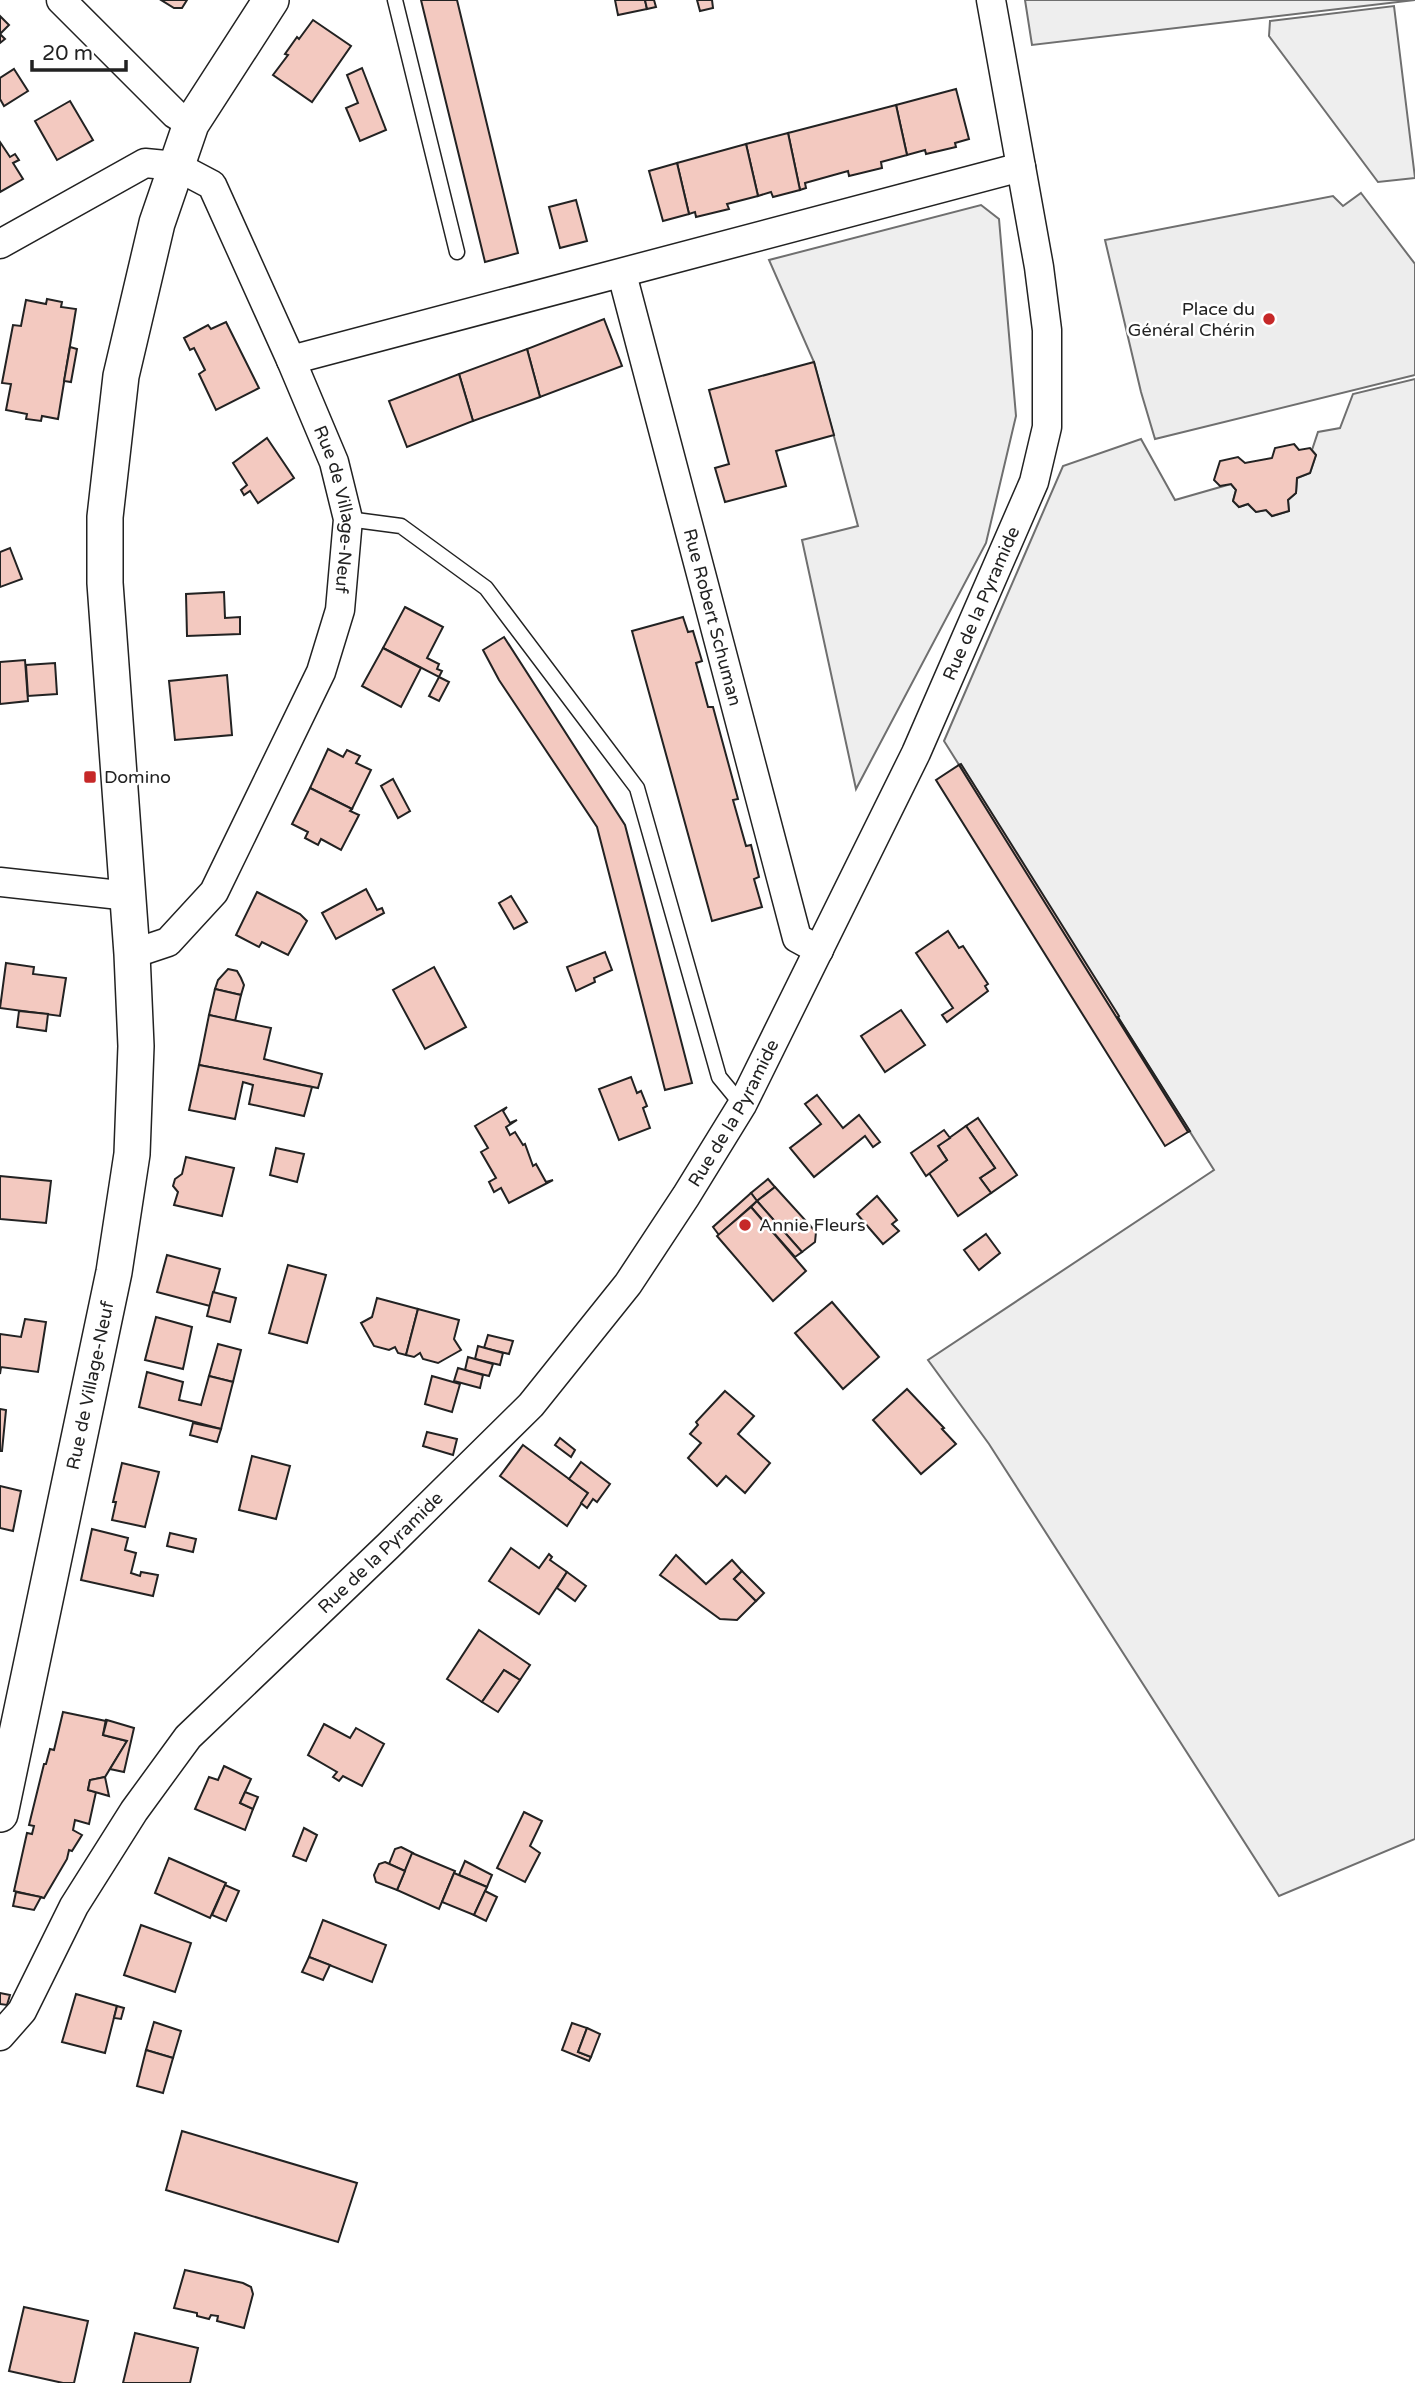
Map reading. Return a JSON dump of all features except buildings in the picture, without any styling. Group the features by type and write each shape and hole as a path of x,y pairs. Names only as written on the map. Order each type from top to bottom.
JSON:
{"street":[{"path":"61,0 175,114 191,124"},
{"name":"Rue de Village-Neuf","path":"0,1814 114,1272 132,1154 136,1046 132,954 105,583 105,517 121,376 157,223 191,124 271,0"},
{"name":"Rue de la Pyramide","path":"0,2036 22,2011 74,1906 134,1811 188,1737 531,1405 628,1284 741,1105 916,753 1034,482 1046,427 1047,330 1039,267 991,0"},
{"path":"0,244 145,163 176,166"},
{"name":"Rue de Village-Neuf","path":"132,954 168,942 214,892 321,672 341,610 348,519 334,462 212,185 176,166"},
{"path":"291,360 1021,167"},
{"name":"Rue Robert Schuman","path":"622,274 797,938 819,950"},
{"path":"0,882 129,896"}],"lane":[{"path":"395,0 457,252"},
{"path":"348,519 401,526 486,588 636,788 719,1077 741,1105"}],"shaded area":[{"path":"1025,0 1415,0 1032,45"},
{"path":"1394,6 1415,178 1378,182 1269,36 1270,21"},
{"name":"Place du Général Chérin","path":"1361,193 1415,264 1415,375 1155,439 1141,392 1105,240 1333,196 1343,206"},
{"path":"981,205 999,219 1016,416 986,543 856,789 802,540 858,526 814,362 769,260"},
{"path":"1415,379 1415,1839 1279,1896 989,1444 928,1360 1214,1170 944,741 1063,466 1141,439 1175,500 1231,484 1236,490 1233,501 1239,507 1248,504 1256,512 1266,510 1272,516 1289,511 1288,500 1296,493 1297,478 1310,473 1316,455 1312,450 1318,432 1340,428 1353,394"}],"place":[{"name":"Place du Général Chérin","path":"1269,319"},
{"name":"Domino","path":"90,777"},
{"name":"Annie Fleurs","path":"745,1225"}]}
